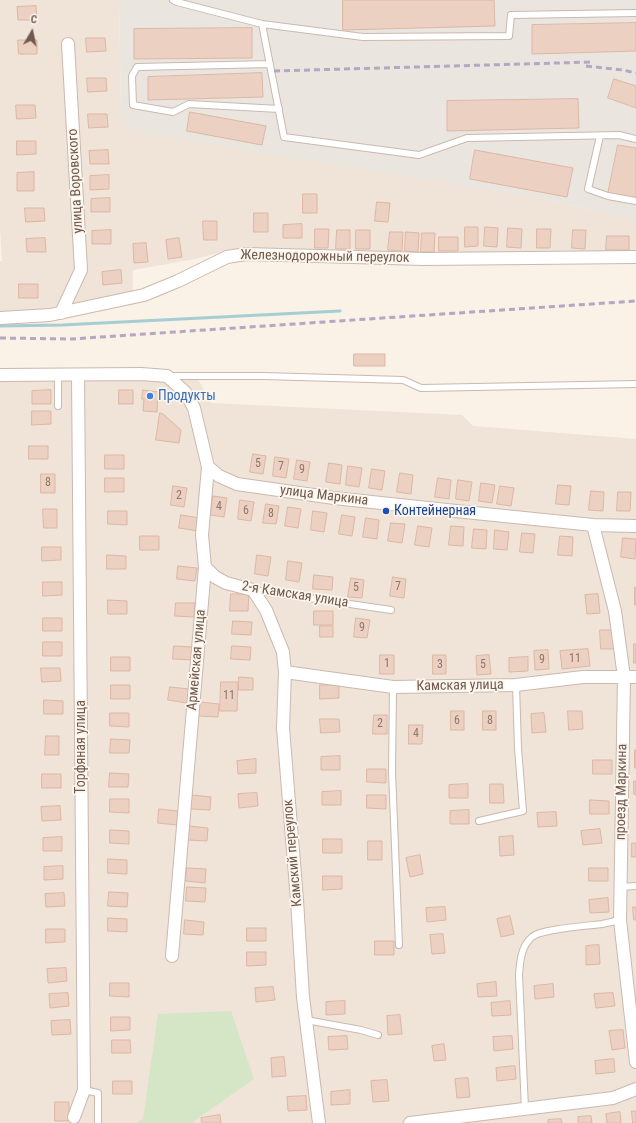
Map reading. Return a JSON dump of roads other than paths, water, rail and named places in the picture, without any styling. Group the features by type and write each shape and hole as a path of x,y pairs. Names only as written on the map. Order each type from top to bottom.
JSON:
{"street":[{"name":"улица Воровского","path":"61,313 81,270 68,44"},
{"name":"Железнодорожный переулок","path":"0,318 50,315 144,295 178,281 227,257 246,254 424,259 636,256"},
{"path":"0,376 141,374 167,376"},
{"name":"Торфяная улица","path":"74,1117 84,1090 78,375"},
{"name":"Армейская улица","path":"167,376 184,392 194,408 208,467 202,535 205,567 172,956"},
{"name":"улица Маркина","path":"208,467 219,476 237,484 349,499 593,525 636,526"},
{"name":"проезд Маркина","path":"593,525 615,611 624,677 620,920 636,1062"},
{"name":"2-я Камская улица","path":"205,567 214,578 252,590"},
{"name":"Камский переулок","path":"252,590 266,610 283,652 285,672 283,728 297,900 303,997 319,1123"},
{"name":"Камская улица","path":"285,672 393,687 516,685 583,677 636,677"},
{"path":"410,1123 613,1098 636,1089"}],"lane":[{"path":"173,0 262,24 363,37 509,36 511,16 636,13"},
{"path":"262,24 284,137 419,155 467,138 619,135 636,139"},
{"path":"270,64 137,68 132,76 133,105 173,112 189,104 279,108"},
{"path":"600,136 588,189 608,196 636,201"},
{"path":"58,375 58,406"},
{"path":"167,376 271,376 402,380 422,388 636,384"},
{"name":"2-я Камская улица","path":"252,590 391,610"},
{"path":"479,821 524,811 518,748 516,685"},
{"path":"393,687 392,772 399,945"},
{"path":"620,887 636,886"},
{"path":"525,1109 519,975 521,959 525,947 532,937 546,931 604,924 620,920"},
{"path":"306,1020 361,1030 378,1035"},
{"path":"84,1090 98,1093 98,1123"}],"waterway":[{"path":"0,326 62,325 340,311"}],"railway":[{"path":"274,71 593,62"},
{"path":"586,66 636,73"},
{"path":"0,338 71,339 636,301"}],"place":[{"name":"Продукты","path":"150,396"},
{"name":"Контейнерная","path":"386,511"}]}
